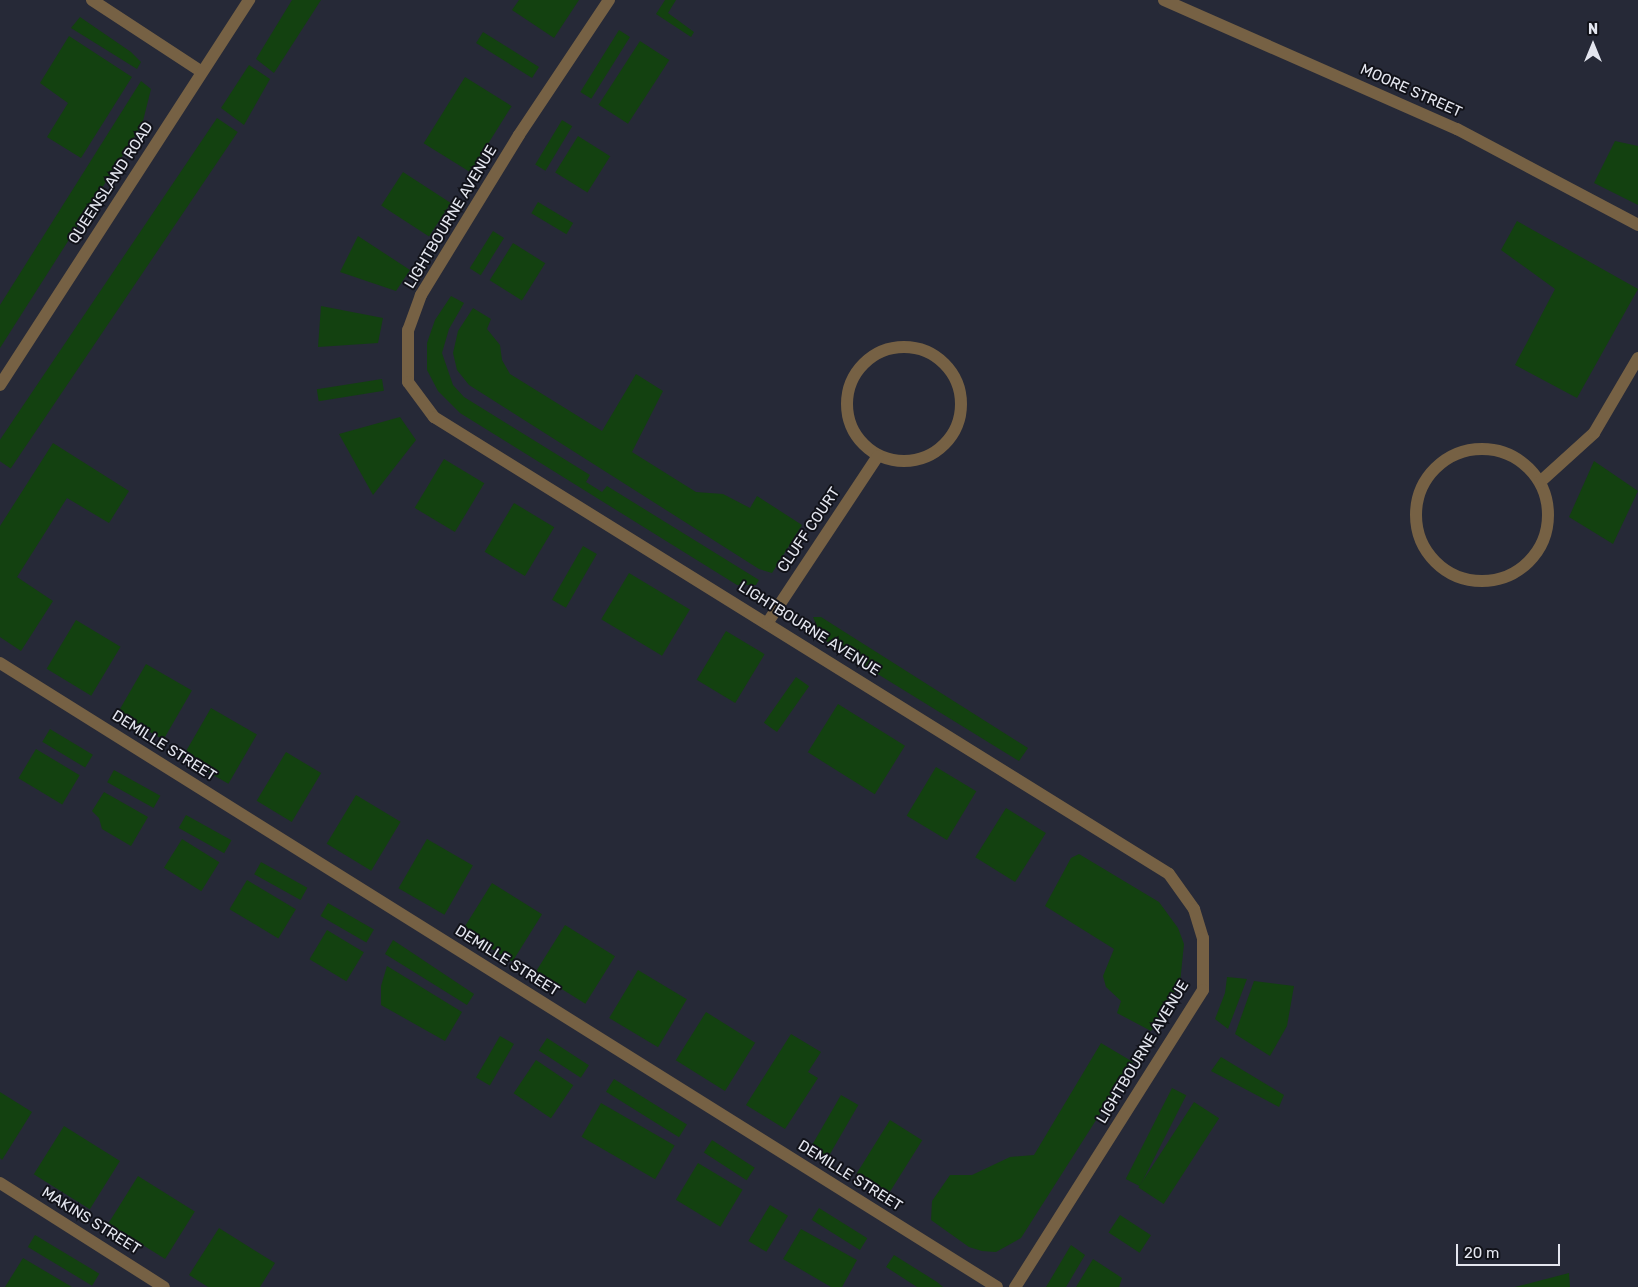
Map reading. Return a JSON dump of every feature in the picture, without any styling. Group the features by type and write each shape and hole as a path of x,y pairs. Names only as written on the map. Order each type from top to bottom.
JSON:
{"street":[{"path":"92,0 202,72"},
{"name":"QUEENSLAND ROAD","path":"0,385 249,0"},
{"name":"LIGHTBOURNE AVENUE","path":"608,0 514,143 421,295 408,330 408,382 434,417 768,622 1169,874 1194,909 1203,938 1203,990 1015,1287"},
{"name":"MOORE STREET","path":"1164,0 1457,129 1638,225"},
{"path":"903,347 932,354 952,373 961,399 960,416 952,435 931,455 912,461 878,456 860,440 847,412 849,387 866,361 884,351 903,347"},
{"path":"1540,482 1594,433 1638,358"},
{"path":"1482,448 1505,452 1525,464 1540,482 1549,511 1547,534 1536,555 1507,577 1484,582 1463,579 1442,568 1426,552 1416,518 1418,494 1437,466 1456,454 1482,448"},
{"name":"CLUFF COURT","path":"768,622 878,456"},
{"name":"DEMILLE STREET","path":"0,663 996,1287"},
{"name":"MAKINS STREET","path":"0,1183 164,1287"}],"green space":[{"path":"292,0 321,0 274,73 256,59"},
{"path":"519,0 579,0 554,38 512,10"},
{"path":"665,0 676,0 668,13 694,32 691,37 656,14"},
{"path":"80,17 131,52 141,62 137,69 71,28"},
{"path":"619,30 630,37 591,99 580,92"},
{"path":"483,32 539,67 532,78 476,43"},
{"path":"69,36 132,77 81,158 47,137 68,103 40,83"},
{"path":"640,41 669,60 628,124 599,105"},
{"path":"249,65 270,79 244,125 221,108"},
{"path":"465,77 512,106 470,172 424,143"},
{"path":"141,81 151,89 142,125 0,348 0,305"},
{"path":"217,118 238,132 11,469 0,461 0,440"},
{"path":"562,120 572,126 546,171 535,165"},
{"path":"578,136 610,156 587,193 555,172"},
{"path":"1615,141 1638,146 1638,205 1594,183"},
{"path":"403,172 451,203 429,237 381,206"},
{"path":"538,202 573,223 566,234 531,213"},
{"path":"1517,221 1638,289 1577,398 1515,365 1555,289 1501,250"},
{"path":"493,231 504,238 481,275 470,268"},
{"path":"358,236 410,270 396,291 340,272"},
{"path":"513,243 545,263 522,300 490,280"},
{"path":"451,296 464,303 449,329 442,353 453,385 464,397 590,475 586,482 602,492 607,486 759,580 756,585 737,585 460,413 438,391 427,370 427,343 435,320"},
{"path":"321,306 383,318 378,343 318,347"},
{"path":"473,308 491,319 487,329 500,345 502,360 510,374 602,431 636,374 663,391 632,452 696,492 723,494 750,508 757,496 802,525 772,573 759,569 469,385 457,370 453,353 458,331"},
{"path":"382,379 384,391 319,401 317,389"},
{"path":"400,417 416,440 373,495 339,434"},
{"path":"53,443 129,491 109,523 67,498 17,577 53,601 21,651 0,637 0,526"},
{"path":"444,459 484,483 455,532 415,508"},
{"path":"1594,461 1638,491 1613,544 1569,517"},
{"path":"514,503 554,527 525,576 485,552"},
{"path":"583,546 597,554 566,608 552,600"},
{"path":"629,573 690,610 662,656 601,619"},
{"path":"813,617 821,617 1028,748 1019,761 837,649 822,638"},
{"path":"76,620 121,647 91,696 47,669"},
{"path":"726,631 765,654 735,703 697,680"},
{"path":"146,664 192,690 163,740 118,713"},
{"path":"796,677 809,686 777,732 764,723"},
{"path":"838,704 905,746 875,794 808,752"},
{"path":"211,708 257,734 228,784 182,757"},
{"path":"50,729 93,755 85,768 42,742"},
{"path":"36,749 80,775 62,804 18,778"},
{"path":"286,752 321,773 292,822 257,801"},
{"path":"936,767 976,791 947,840 907,816"},
{"path":"114,770 160,796 154,808 107,782"},
{"path":"104,792 148,817 131,846 102,829 99,818 92,811"},
{"path":"356,795 401,822 371,871 327,844"},
{"path":"1006,808 1046,833 1015,882 975,857"},
{"path":"186,815 231,840 224,853 179,828"},
{"path":"182,839 219,862 201,891 164,868"},
{"path":"427,839 473,866 444,915 398,888"},
{"path":"1079,854 1159,902 1178,928 1184,944 1180,983 1151,1031 1117,1013 1121,1001 1106,987 1103,976 1114,949 1045,906 1071,858"},
{"path":"261,862 307,888 301,900 254,874"},
{"path":"247,880 296,909 278,939 229,909"},
{"path":"492,883 542,914 512,962 462,930"},
{"path":"328,903 374,930 366,942 320,916"},
{"path":"565,925 615,956 585,1004 535,972"},
{"path":"327,930 364,952 346,981 309,959"},
{"path":"393,940 474,994 467,1005 385,954"},
{"path":"387,966 462,1012 445,1041 381,1005 381,986"},
{"path":"638,970 687,999 658,1047 609,1018"},
{"path":"1227,977 1247,979 1228,1029 1215,1019 1225,993"},
{"path":"1254,981 1294,986 1287,1026 1270,1056 1235,1034"},
{"path":"706,1012 755,1043 725,1091 676,1060"},
{"path":"791,1034 821,1052 808,1072 818,1078 785,1129 746,1105"},
{"path":"500,1036 514,1044 490,1086 476,1078"},
{"path":"547,1038 589,1065 581,1078 539,1051"},
{"path":"1101,1043 1133,1062 1021,1238 996,1252 982,1251 969,1247 931,1220 932,1201 950,1175 972,1175 1010,1157 1034,1155"},
{"path":"1221,1057 1284,1095 1279,1107 1211,1071"},
{"path":"536,1060 573,1085 551,1118 514,1093"},
{"path":"614,1079 687,1125 679,1137 606,1092"},
{"path":"1172,1088 1186,1095 1140,1186 1126,1179"},
{"path":"0,1092 32,1112 2,1160 0,1158"},
{"path":"841,1095 858,1105 828,1158 810,1148"},
{"path":"1194,1102 1219,1118 1164,1204 1138,1188"},
{"path":"601,1103 675,1146 655,1179 582,1137"},
{"path":"890,1120 922,1140 889,1194 857,1173"},
{"path":"64,1126 120,1161 90,1209 34,1174"},
{"path":"712,1140 755,1168 747,1180 704,1153"},
{"path":"698,1163 743,1190 720,1227 676,1200"},
{"path":"138,1176 195,1212 165,1259 108,1223"},
{"path":"770,1205 788,1216 766,1252 748,1241"},
{"path":"819,1208 867,1238 860,1250 812,1220"},
{"path":"1120,1215 1151,1235 1140,1253 1109,1233"},
{"path":"219,1228 275,1263 260,1287 208,1287 189,1275"},
{"path":"801,1229 857,1260 842,1287 831,1287 783,1259"},
{"path":"35,1235 99,1274 92,1286 28,1247"},
{"path":"1071,1245 1085,1255 1066,1287 1046,1287"},
{"path":"894,1255 943,1287 917,1287 886,1267"},
{"path":"23,1258 72,1287 5,1287"},
{"path":"1093,1259 1122,1278 1119,1287 1076,1287"},
{"path":"1569,1273 1570,1287 1515,1287"}]}
